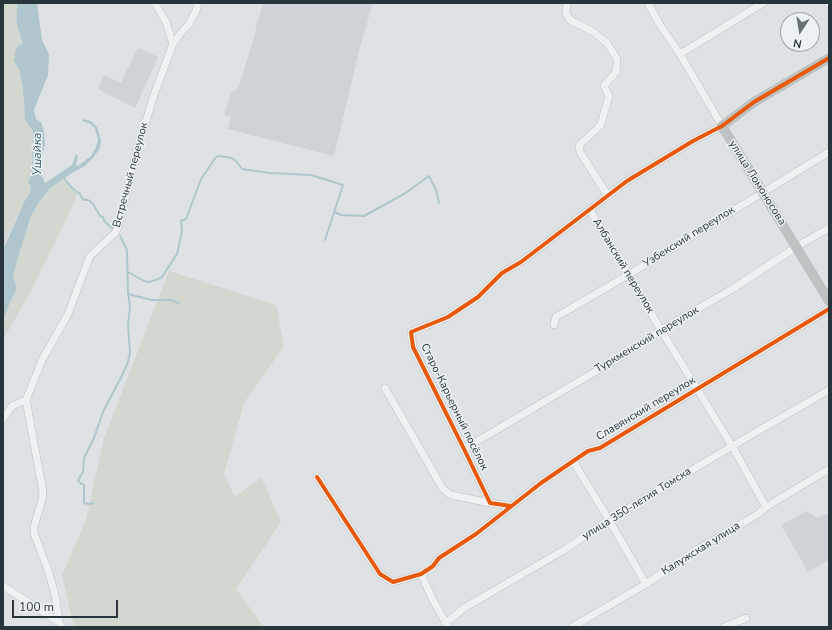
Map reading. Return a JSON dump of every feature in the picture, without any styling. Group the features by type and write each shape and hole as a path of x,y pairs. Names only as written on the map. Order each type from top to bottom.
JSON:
{"street":[{"path":"155,3 166,22 173,44"},
{"name":"Встречный переулок","path":"26,400 42,360 68,314 90,256 115,233 118,227 140,140 173,44 189,24 196,11 198,3"},
{"path":"567,3 566,13 570,20 592,31 606,43 617,59 616,72 604,86 609,96 601,124 581,142 579,148 608,196"},
{"name":"улица Ломоносова","path":"648,3 829,301"},
{"path":"680,54 763,3"},
{"path":"590,210 628,181 693,141 722,126 754,102 829,58"},
{"name":"Узбекский переулок","path":"554,325 556,317 628,275 829,152"},
{"name":"Албанский переулок","path":"590,210 661,330 698,388 766,507"},
{"name":"Старо-Карьерный посёлок","path":"490,503 413,347 411,332 448,317 478,298 502,273 521,262 590,210"},
{"name":"Туркменский переулок","path":"464,449 625,354 661,330 734,288 829,228"},
{"name":"Славянский переулок","path":"421,574 433,566 439,558 476,534 541,483 588,451 600,448 829,309"},
{"path":"385,388 443,489 451,495 511,506"},
{"name":"улица 350-летия Томска","path":"448,624 464,608 564,550 609,520 732,446 829,390"},
{"path":"3,419 12,406 26,400 43,492 34,527 34,533 48,570 61,624"},
{"path":"573,461 646,584"},
{"name":"Калужская улица","path":"572,627 646,584 698,550 758,514 766,507 829,469"},
{"path":"318,477 380,574 393,582 421,574 433,600 448,624"},
{"path":"3,586 61,624"},
{"path":"724,627 746,618"}],"shaded area":[{"path":"3,3 25,3 29,26 14,61 19,70 23,89 25,119 33,131 32,169 28,183 31,186 30,193 24,202 3,250"},
{"path":"263,3 373,3 360,47 334,156 228,129 231,117 224,115 231,93 239,87"},
{"path":"138,48 158,57 135,108 98,89 104,75 121,83"},
{"path":"63,179 77,194 74,203 30,293 3,340 3,321 17,288 13,277 31,216 49,189"},
{"path":"169,271 276,305 284,346 244,403 224,474 235,497 261,477 281,522 236,589 264,627 74,627 62,576 86,519 104,438"},
{"path":"807,511 817,518 829,513 829,559 808,572 781,525"}],"water":[{"path":"25,3 37,3 42,40 49,55 48,75 34,110 36,119 41,122 44,131 45,144 41,162 42,176 45,183 72,165 76,154 78,156 76,165 78,166 91,156 98,140 95,128 89,123 82,121 84,119 91,121 97,127 101,140 100,148 93,158 85,166 49,189 31,216 13,277 17,288 3,321 3,250 24,202 30,193 31,186 28,183 32,169 33,131 25,119 23,89 19,70 14,61 16,48 23,43 29,26"}],"waterway":[{"name":"Ушайка","path":"24,3 23,22 31,48"},
{"path":"128,272 144,281 149,282 162,277 177,254 182,231 181,221 186,219 201,179 216,157 220,156 232,158 242,169 269,173 311,175 343,185 325,240"},
{"path":"334,212 341,215 364,216 404,194 429,176 436,190 439,203"},
{"path":"64,178 84,200 88,200 93,204 100,216 103,217 104,221 113,229"},
{"path":"94,503 84,503 84,485 78,480 83,472 84,458 94,438 103,412 128,362 130,352 128,325 130,307 128,292 127,250 120,236"},
{"path":"128,294 152,300 171,300 179,303"}],"cycle path":[{"path":"511,506 490,503 413,347 411,332 448,317 478,297 502,273 521,262 627,181 693,141 722,126 754,102 829,58"},
{"path":"317,477 380,574 393,582 421,574 433,566 439,558 476,534 541,483 588,451 600,448 829,309"}]}
